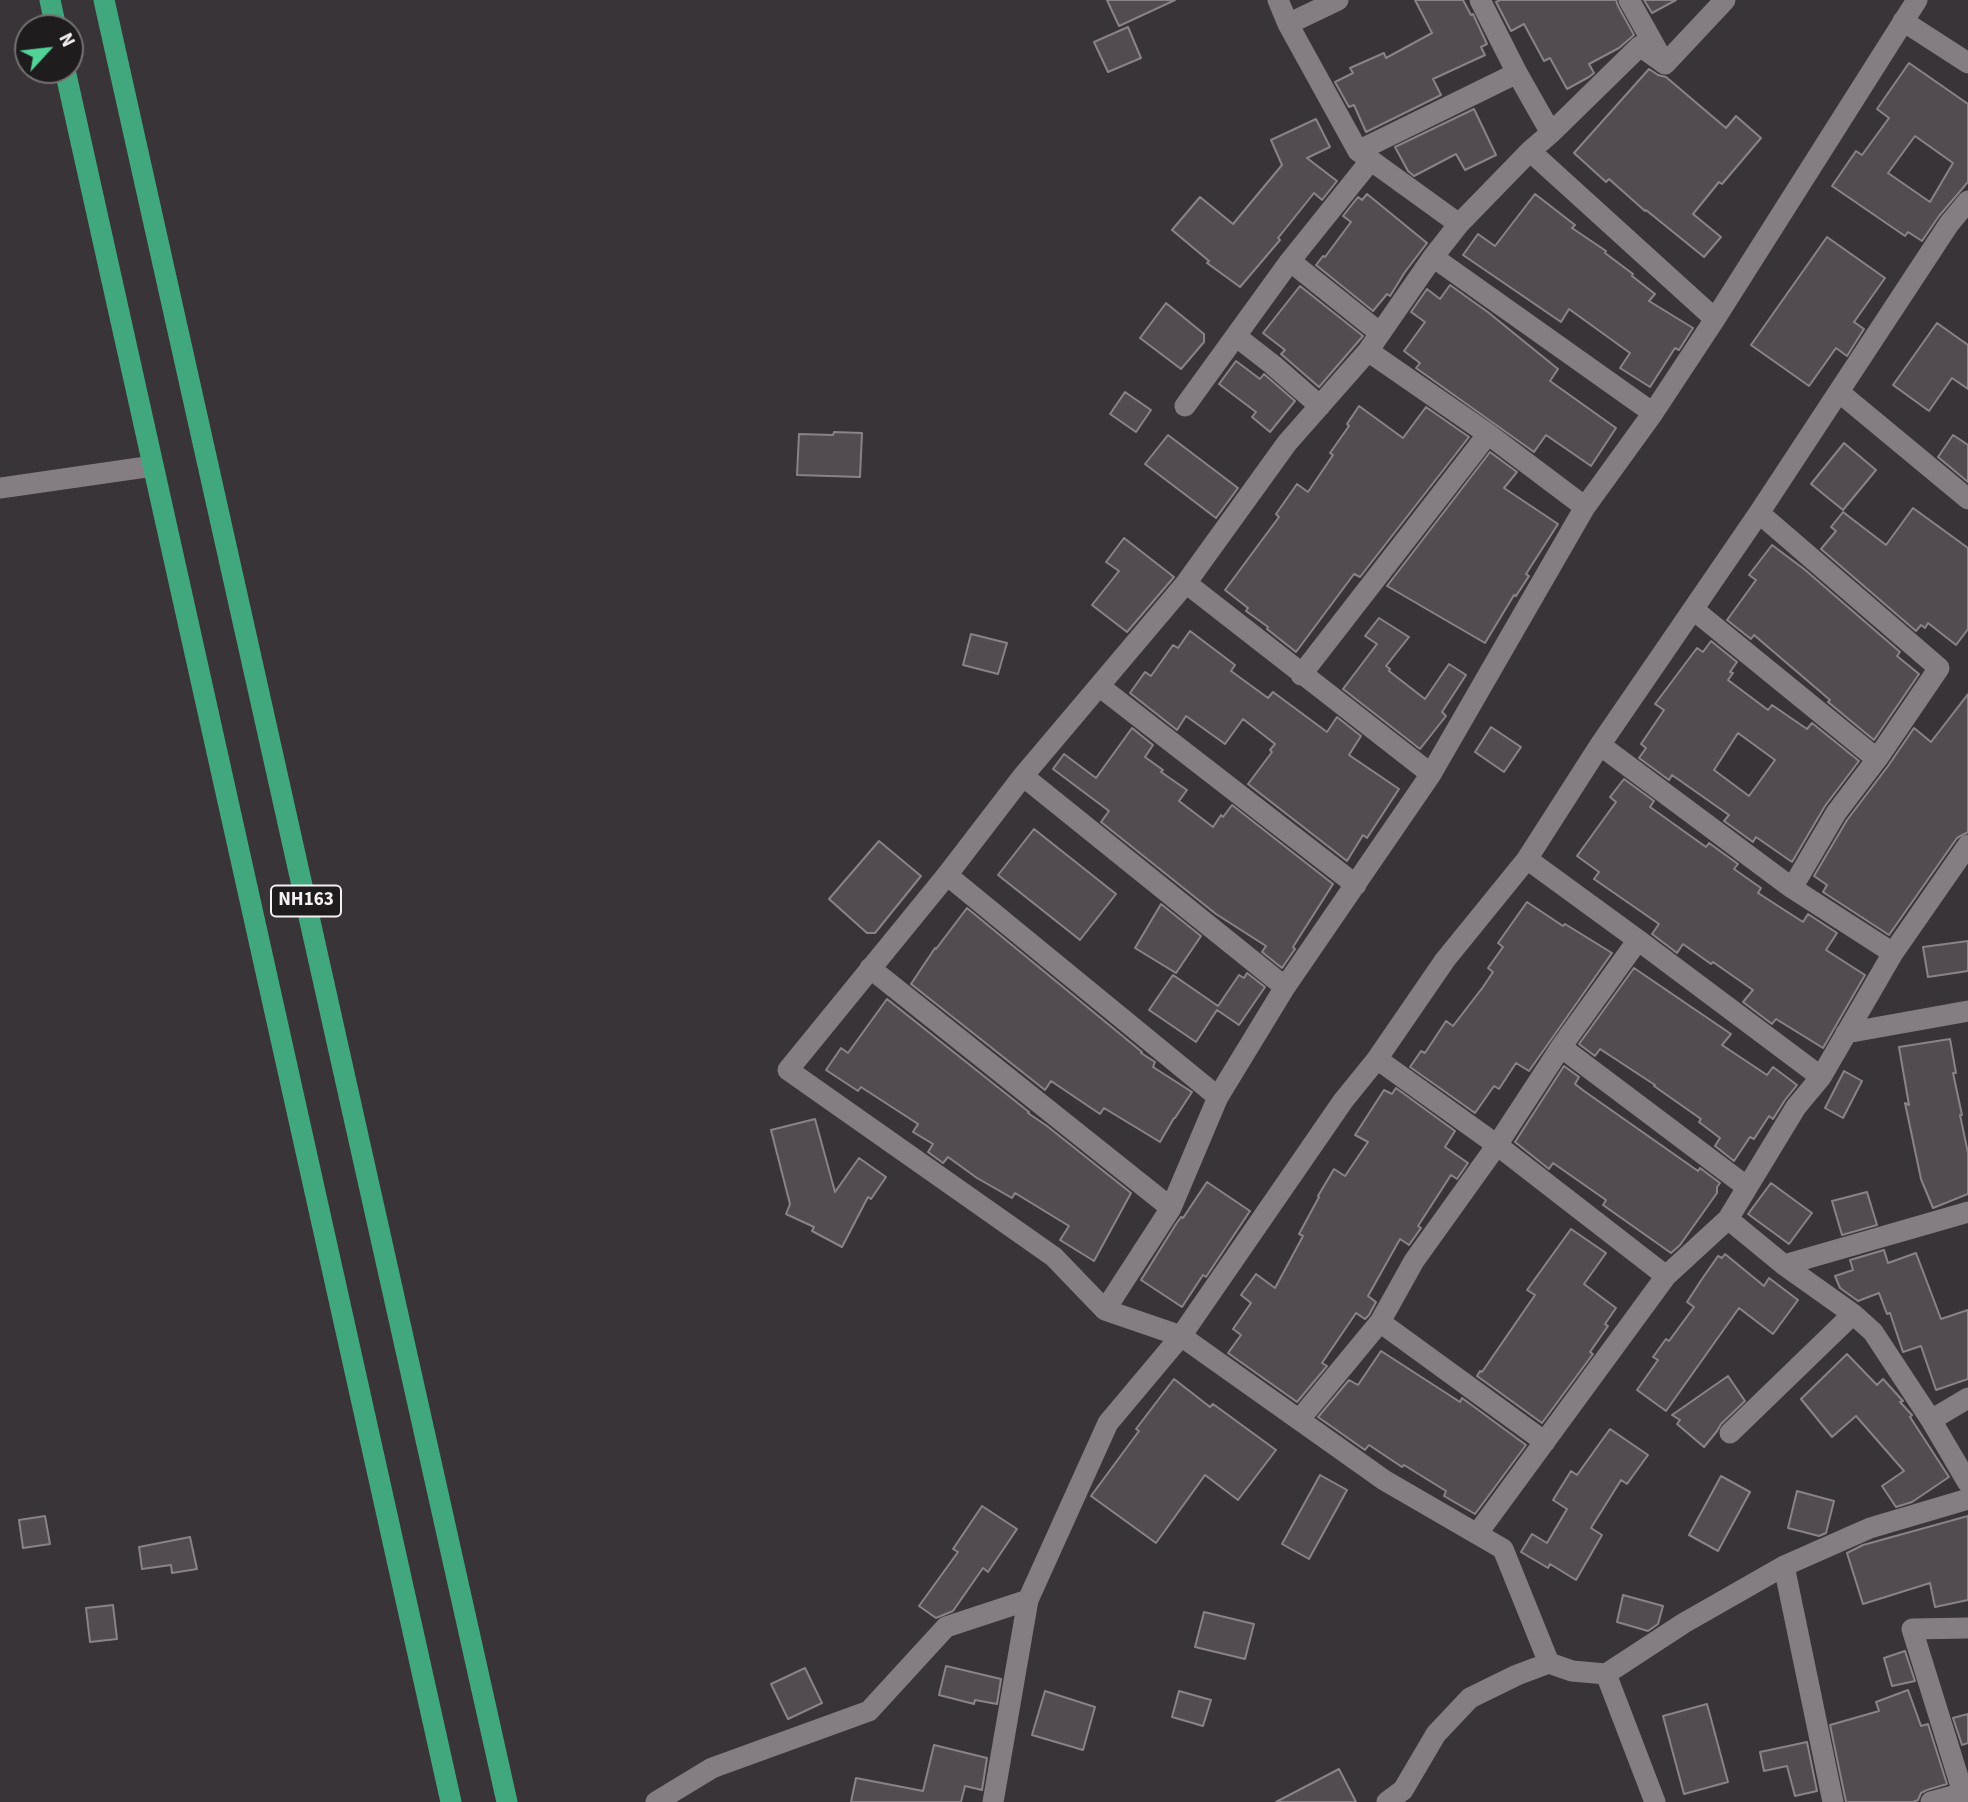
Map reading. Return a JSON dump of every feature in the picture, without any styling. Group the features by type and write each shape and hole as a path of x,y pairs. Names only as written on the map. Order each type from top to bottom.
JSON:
{"highway":[{"name":"NH163","path":"104,0 507,1802"},
{"name":"NH163","path":"68,84 451,1802"}],"street":[{"path":"1278,0 1288,24 1365,156 1460,224"},
{"path":"1288,24 1338,0"},
{"path":"1480,0 1551,133"},
{"path":"1629,0 1665,64"},
{"path":"1665,64 1725,0"},
{"path":"1105,1310 1171,1208 1218,1097 1285,987 1431,774 1585,507 1653,413 1715,319 1917,0"},
{"path":"1903,21 1968,63"},
{"path":"1549,1663 1503,1549 1384,1480 1181,1336 1105,1310 1054,1257 788,1070 947,875 1023,776 1186,583 1287,443 1368,351 1433,257 1460,224 1530,151 1640,46 1665,64"},
{"path":"1185,406 1365,156 1517,73"},
{"path":"1530,151 1715,319"},
{"path":"993,1802 1028,1601 1108,1423 1181,1336 1343,1101 1377,1059 1445,960 1527,859 1600,745 1694,610 1950,224 1968,201"},
{"path":"1433,257 1653,413"},
{"path":"1290,261 1380,333"},
{"path":"1237,337 1320,406"},
{"path":"1368,351 1488,434 1585,507"},
{"path":"1839,392 1968,499"},
{"path":"1301,674 1488,434"},
{"path":"0,488 153,466"},
{"path":"1759,513 1939,668 1877,759 1836,813 1792,888"},
{"path":"1186,583 1431,774"},
{"path":"1694,610 1877,759"},
{"path":"1099,685 1356,885"},
{"path":"1600,745 1792,888 1893,953"},
{"path":"1023,776 1285,987"},
{"path":"1477,1534 1666,1276 1728,1219 1796,1107 1821,1077 1893,953 1968,845"},
{"path":"1527,859 1821,1077"},
{"path":"947,875 1218,1097"},
{"path":"1298,1420 1380,1322 1414,1261 1638,940"},
{"path":"870,968 1171,1208"},
{"path":"1846,1033 1968,1010"},
{"path":"1561,1047 1747,1187"},
{"path":"1377,1059 1497,1145 1666,1276"},
{"path":"1784,1265 1968,1212"},
{"path":"1728,1219 1873,1332 1931,1420 1968,1483"},
{"path":"1730,1433 1853,1314"},
{"path":"1380,1322 1545,1442"},
{"path":"1931,1420 1968,1398"},
{"path":"1387,1802 1403,1790 1436,1734 1470,1698 1549,1663 1572,1671 1606,1674 1684,1623 1784,1566 1870,1528 1968,1499"},
{"path":"1784,1566 1833,1802"},
{"path":"656,1802 712,1768 869,1711 946,1627 1028,1601"},
{"path":"1933,1802 1966,1792 1912,1629 1968,1628"},
{"path":"1606,1674 1655,1802"}],"building":[{"path":"1107,0 1175,0 1119,26"},
{"path":"1415,0 1463,0 1487,44 1481,47 1485,55 1433,79 1441,95 1366,132 1354,105 1349,107 1335,82 1353,73 1350,68 1384,53 1386,58 1432,33"},
{"path":"1616,0 1634,35 1619,48 1589,64 1594,73 1567,89 1550,58 1544,61 1524,24 1511,31 1496,2"},
{"path":"1644,0 1676,0 1652,13"},
{"path":"1128,27 1141,58 1108,72 1094,42"},
{"path":"1909,63 1968,104 1968,182 1922,241 1908,232 1905,236 1832,186 1856,151 1862,155 1889,118 1877,109","holes":["1915,136 1953,163 1930,202 1888,173"]},
{"path":"1649,69 1666,77 1726,128 1736,116 1761,138 1693,214 1721,237 1704,257 1609,179 1606,182 1574,153"},
{"path":"1474,109 1496,155 1465,170 1456,154 1414,176 1408,171 1395,147"},
{"path":"1316,119 1330,147 1307,158 1337,181 1322,200 1314,193 1278,238 1280,240 1240,287 1207,263 1209,261 1172,230 1200,197 1233,224 1282,165 1271,140"},
{"path":"1367,194 1427,243 1390,296 1387,294 1373,311 1316,265 1351,222 1343,216 1358,197 1362,200"},
{"path":"1535,194 1575,225 1572,228 1606,251 1605,253 1655,294 1649,301 1693,328 1679,350 1675,348 1650,387 1620,368 1630,353 1569,309 1561,322 1463,255 1478,234 1495,246"},
{"path":"1827,237 1885,278 1854,322 1864,329 1847,356 1836,348 1809,386 1751,345"},
{"path":"1450,285 1558,369 1550,381 1616,428 1591,466 1546,435 1534,452 1416,368 1420,363 1404,351 1425,322 1411,312 1427,289 1440,299"},
{"path":"1300,286 1363,336 1319,387 1281,354 1285,350 1263,333"},
{"path":"1166,303 1204,334 1204,342 1181,369 1140,338"},
{"path":"1937,323 1968,345 1968,389 1952,378 1929,411 1893,385"},
{"path":"1236,361 1260,379 1264,374 1295,401 1270,432 1252,417 1256,412 1219,384"},
{"path":"1125,392 1151,410 1136,432 1110,414"},
{"path":"1359,406 1403,438 1426,407 1469,437 1360,577 1354,574 1296,652 1225,590 1279,517 1276,514 1297,484 1308,492 1333,455 1330,453"},
{"path":"834,432 862,433 860,477 797,475 799,434 833,435"},
{"path":"1168,435 1238,488 1216,518 1145,464"},
{"path":"1953,435 1968,445 1968,482 1938,457"},
{"path":"1844,443 1876,470 1843,510 1811,484"},
{"path":"1490,452 1517,472 1504,488 1558,524 1526,574 1529,576 1516,596 1514,595 1485,643 1387,586"},
{"path":"1913,508 1968,548 1968,629 1956,645 1928,623 1925,628 1921,625 1916,631 1821,549 1836,531 1831,527 1843,512 1886,545"},
{"path":"1124,538 1174,577 1127,632 1092,605 1119,571 1106,562"},
{"path":"1772,545 1804,569 1900,652 1897,656 1919,674 1874,740 1754,635 1751,639 1727,620 1756,580 1749,575"},
{"path":"1379,618 1409,637 1386,666 1425,699 1449,664 1466,675 1442,712 1446,716 1420,749 1343,689 1377,644 1365,636"},
{"path":"1190,631 1235,665 1231,671 1268,698 1273,692 1327,732 1337,717 1361,736 1349,755 1399,789 1367,838 1363,835 1347,861 1248,784 1275,744 1243,719 1225,744 1186,716 1177,730 1130,693 1145,672 1151,676 1173,645 1178,648"},
{"path":"971,634 1007,643 998,674 963,665"},
{"path":"1711,641 1737,662 1728,680 1768,710 1772,705 1807,729 1812,723 1859,761 1825,806 1792,862 1756,837 1753,842 1724,821 1729,815 1672,775 1669,780 1639,758 1646,748 1641,744 1664,710 1655,704 1697,648 1703,652","holes":["1738,733 1775,760 1749,796 1714,770"]},
{"path":"1968,694 1968,832 1957,838 1889,935 1823,892 1827,885 1814,876 1847,820 1914,728 1931,742"},
{"path":"1491,727 1521,747 1504,772 1475,752"},
{"path":"1132,728 1153,745 1145,757 1187,790 1179,801 1213,827 1232,805 1333,884 1282,968 1262,952 1266,946 1216,914 1101,822 1109,811 1053,769 1064,754 1096,778"},
{"path":"1624,779 1654,801 1650,807 1706,847 1709,843 1738,864 1734,869 1761,888 1758,893 1803,922 1808,914 1837,933 1826,950 1865,975 1823,1048 1776,1019 1772,1024 1743,1002 1753,990 1683,944 1677,953 1652,934 1659,924 1594,879 1599,872 1577,856 1616,802 1610,797"},
{"path":"1034,829 1116,894 1080,940 998,875"},
{"path":"879,841 921,876 875,933 867,933 829,899"},
{"path":"1527,902 1612,953 1529,1071 1516,1063 1499,1089 1494,1086 1475,1113 1410,1067 1421,1051 1425,1053 1446,1021 1453,1026 1483,987 1493,972 1488,968 1503,947 1498,943"},
{"path":"1161,904 1201,936 1176,973 1135,948"},
{"path":"967,908 1155,1062 1153,1067 1192,1092 1160,1142 1104,1108 1100,1114 1051,1081 1045,1090 911,984"},
{"path":"1968,941 1968,971 1928,977 1923,947"},
{"path":"1634,968 1731,1034 1722,1045 1767,1075 1773,1067 1797,1085 1773,1119 1769,1116 1754,1139 1750,1137 1734,1161 1715,1146 1720,1138 1699,1122 1701,1119 1600,1049 1595,1056 1579,1044"},
{"path":"1247,973 1265,987 1239,1025 1217,1010 1196,1042 1149,1010 1173,975 1218,1006 1239,975 1244,978"},
{"path":"887,999 1131,1193 1094,1261 1060,1240 1069,1226 1015,1193 1012,1198 948,1157 943,1163 928,1152 933,1144 913,1132 918,1124 861,1087 858,1091 826,1070 841,1048 848,1053"},
{"path":"1950,1039 1956,1073 1953,1073 1968,1153 1968,1194 1933,1208 1921,1179 1905,1103 1909,1105 1899,1047"},
{"path":"1564,1066 1579,1077 1575,1084 1584,1091 1698,1171 1700,1168 1720,1183 1717,1193 1680,1245 1671,1253 1603,1205 1606,1200 1553,1163 1549,1169 1515,1142"},
{"path":"1844,1071 1862,1081 1843,1118 1825,1108"},
{"path":"1396,1088 1455,1131 1445,1147 1468,1163 1457,1179 1451,1175 1409,1245 1400,1239 1368,1296 1376,1302 1369,1315 1365,1319 1356,1313 1322,1363 1327,1366 1297,1402 1228,1353 1241,1335 1233,1329 1251,1303 1241,1295 1256,1274 1275,1288 1303,1236 1299,1234 1334,1169 1345,1176 1368,1142 1355,1135 1384,1090 1392,1094"},
{"path":"815,1119 835,1192 859,1158 886,1177 871,1199 868,1197 842,1247 812,1231 814,1227 786,1214 790,1204 771,1130"},
{"path":"1207,1182 1250,1211 1206,1277 1203,1275 1182,1307 1141,1280 1176,1224"},
{"path":"1771,1183 1812,1213 1789,1244 1748,1214"},
{"path":"1867,1192 1877,1225 1842,1235 1832,1201"},
{"path":"1571,1229 1606,1253 1584,1284 1616,1308 1605,1324 1608,1326 1590,1352 1593,1354 1542,1423 1477,1376 1535,1295 1527,1290"},
{"path":"1884,1250 1888,1263 1916,1253 1941,1319 1968,1310 1968,1379 1936,1390 1921,1346 1903,1352 1890,1313 1887,1314 1879,1293 1858,1301 1840,1288 1835,1276 1853,1270 1850,1260"},
{"path":"1725,1254 1764,1286 1769,1278 1798,1300 1773,1334 1739,1308 1666,1411 1637,1390 1658,1360 1653,1357 1666,1339 1669,1341 1694,1307 1687,1302 1718,1256 1722,1258"},
{"path":"1381,1351 1460,1402 1462,1398 1526,1445 1475,1514 1444,1496 1446,1491 1404,1465 1402,1467 1369,1445 1365,1450 1318,1417 1349,1380 1358,1385"},
{"path":"1847,1354 1877,1385 1883,1379 1903,1401 1900,1402 1912,1415 1910,1417 1949,1477 1912,1502 1896,1507 1882,1486 1904,1471 1856,1416 1832,1437 1801,1399"},
{"path":"1728,1376 1745,1401 1721,1424 1704,1447 1677,1424 1680,1420 1672,1415"},
{"path":"1174,1379 1210,1407 1213,1404 1276,1450 1238,1500 1205,1475 1156,1543 1091,1496"},
{"path":"1610,1429 1648,1455 1627,1484 1621,1480 1591,1528 1602,1535 1576,1580 1550,1564 1548,1568 1521,1552 1532,1534 1547,1543 1567,1509 1553,1500 1571,1471 1577,1475"},
{"path":"1320,1475 1347,1490 1309,1559 1282,1544"},
{"path":"1721,1476 1750,1492 1718,1551 1689,1535"},
{"path":"1797,1491 1834,1501 1826,1533 1819,1536 1788,1528"},
{"path":"982,1506 1017,1529 988,1572 983,1568 953,1611 936,1618 919,1606 958,1552 953,1549"},
{"path":"45,1516 50,1544 23,1548 19,1520"},
{"path":"1968,1516 1968,1600 1935,1607 1930,1583 1863,1604 1847,1553 1863,1545"},
{"path":"190,1537 197,1569 172,1573 171,1565 142,1569 139,1547"},
{"path":"1623,1595 1663,1606 1658,1624 1648,1631 1617,1622"},
{"path":"113,1605 117,1639 90,1642 86,1608"},
{"path":"1204,1612 1254,1624 1245,1659 1195,1647"},
{"path":"1905,1651 1915,1681 1892,1686 1884,1658"},
{"path":"946,1666 1001,1679 997,1704 975,1700 974,1704 939,1695"},
{"path":"805,1668 822,1703 788,1719 771,1684"},
{"path":"1908,1690 1921,1726 1928,1724 1947,1784 1921,1793 1918,1800 1913,1802 1846,1802 1830,1725 1879,1711 1876,1702"},
{"path":"1045,1691 1095,1707 1083,1750 1032,1735"},
{"path":"1179,1691 1211,1700 1203,1726 1172,1717"},
{"path":"1707,1704 1728,1782 1684,1794 1663,1716"},
{"path":"1968,1714 1968,1743 1962,1745 1953,1718"},
{"path":"1807,1742 1817,1791 1795,1796 1787,1766 1764,1771 1760,1752"},
{"path":"934,1745 987,1758 982,1790 965,1786 961,1802 851,1802 856,1778 923,1791"},
{"path":"1339,1769 1356,1802 1276,1802"}]}
